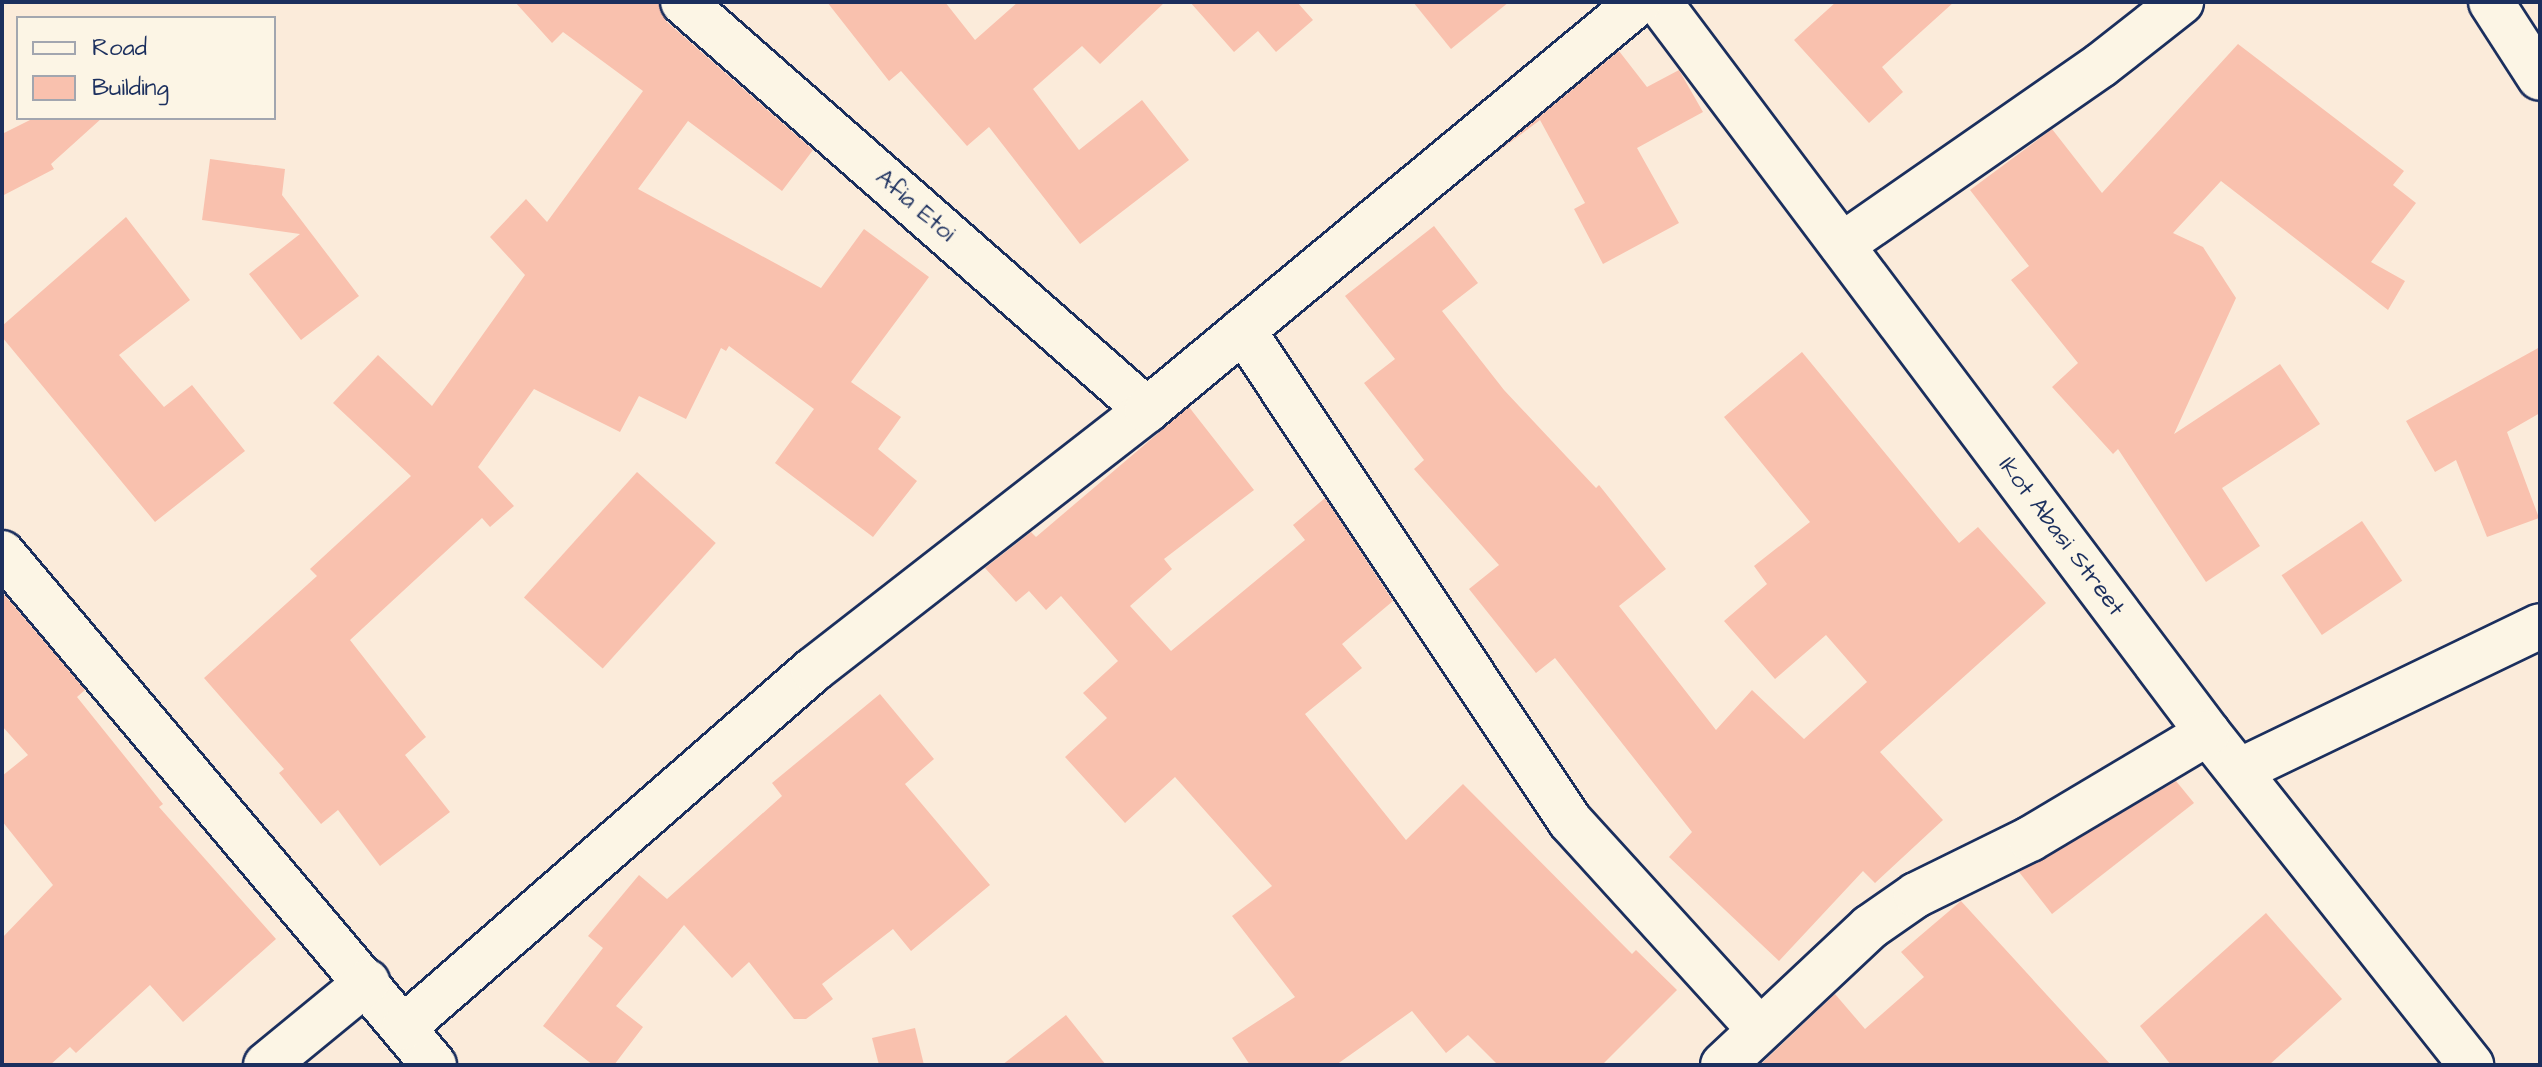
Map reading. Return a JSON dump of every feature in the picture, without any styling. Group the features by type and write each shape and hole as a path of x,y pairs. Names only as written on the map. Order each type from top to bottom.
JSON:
{"street":[{"name":"Afia Etoi","path":"683,2 1147,410"},
{"path":"404,1027 813,670 1147,410 1639,2"},
{"name":"Ikot Abasi Street","path":"1659,2 2208,733 2466,1063"},
{"path":"1842,245 2101,65 2181,2"},
{"path":"2491,2 2540,78"},
{"path":"1243,330 1570,821 1760,1030"},
{"path":"2,553 434,1065"},
{"path":"2239,771 2540,626"},
{"path":"1723,1065 1870,927 1916,895 2030,839 2208,733"},
{"path":"266,1065 367,982"}],"building":[{"path":"515,2 659,2 666,21 813,150 782,191 688,121 638,189 821,288 864,229 929,277 851,382 901,417 878,449 917,481 873,537 775,463 814,409 729,346 726,351 721,348 686,419 639,396 620,432 534,389 478,467 514,506 490,527 482,518 350,640 426,737 405,755 450,812 380,866 338,810 321,824 279,773 284,769 204,678 317,576 310,569 411,476 333,403 378,355 432,406 525,275 490,237 526,199 547,222 643,91 563,32 552,43"},
{"path":"827,2 945,2 975,40 1018,2 1165,2 1100,64 1082,46 1033,89 1079,150 1142,100 1189,160 1080,244 989,127 967,146 901,71 889,81"},
{"path":"1190,2 1297,2 1313,20 1276,52 1258,31 1234,52"},
{"path":"1413,2 1509,2 1451,49"},
{"path":"1836,2 1954,2 1882,67 1903,92 1869,123 1794,40"},
{"path":"2238,44 2404,171 2393,185 2416,203 2371,262 2405,281 2388,310 2221,181 2173,233 2203,247 2236,298 2174,434 2280,364 2320,424 2222,488 2260,546 2206,582 2118,449 2113,454 2052,387 2078,363 2011,280 2029,266 1970,190 2052,129 2102,193"},
{"path":"1619,51 1647,87 1679,70 1703,112 1637,148 1679,223 1603,264 1574,209 1585,203 1540,120 1492,156"},
{"path":"30,120 100,120 51,164 54,169 2,196 2,134"},
{"path":"210,159 285,169 282,195 359,296 301,340 249,274 300,234 202,220"},
{"path":"126,217 190,300 119,355 164,407 192,385 245,451 155,522 2,337 2,326"},
{"path":"1434,226 1478,283 1442,311 1504,390 1596,488 1599,485 1666,569 1619,606 1716,730 1752,690 1804,739 1867,682 1826,635 1775,679 1724,621 1767,584 1754,566 1810,522 1724,417 1802,352 1959,543 1978,527 2046,603 1880,752 1943,820 1875,883 1863,871 1779,961 1669,857 1692,832 1555,658 1536,673 1469,589 1499,565 1414,469 1424,460 1364,383 1395,359 1345,296"},
{"path":"2540,347 2540,413 2507,432 2539,518 2487,537 2456,460 2435,472 2406,421"},
{"path":"1189,407 1254,490 1164,559 1172,569 1130,606 1171,651 1305,540 1293,525 1325,498 1393,601 1342,644 1362,668 1305,714 1406,840 1463,784 1632,954 1636,950 1677,990 1602,1065 1498,1065 1468,1035 1446,1053 1412,1011 1336,1065 1250,1065 1232,1038 1295,997 1232,916 1272,886 1175,777 1125,823 1065,757 1107,718 1083,693 1118,661 1061,596 1046,610 1029,591 1016,602 985,568 1031,532 1036,537"},
{"path":"637,472 716,543 603,669 524,598"},
{"path":"2362,521 2402,581 2322,635 2282,575"},
{"path":"2,592 85,690 77,697 163,804 159,807 276,939 183,1022 150,985 76,1053 70,1047 50,1065 2,1065 2,938 53,885 2,821 2,776 28,755 2,726"},
{"path":"880,694 934,759 905,784 990,885 911,951 893,929 822,984 833,999 806,1019 794,1019 749,962 732,978 684,925 616,1006 643,1027 614,1065 593,1065 543,1026 603,948 588,936 639,875 667,899 782,796 772,783"},
{"path":"2176,781 2194,803 2052,914 2019,872"},
{"path":"1961,901 2111,1065 1760,1065 1835,994 1865,1029 1924,977 1901,952"},
{"path":"2266,913 2342,999 2269,1065 2171,1065 2140,1026"},
{"path":"1066,1015 1106,1065 1002,1065"},
{"path":"915,1028 924,1065 879,1065 872,1038"}]}
